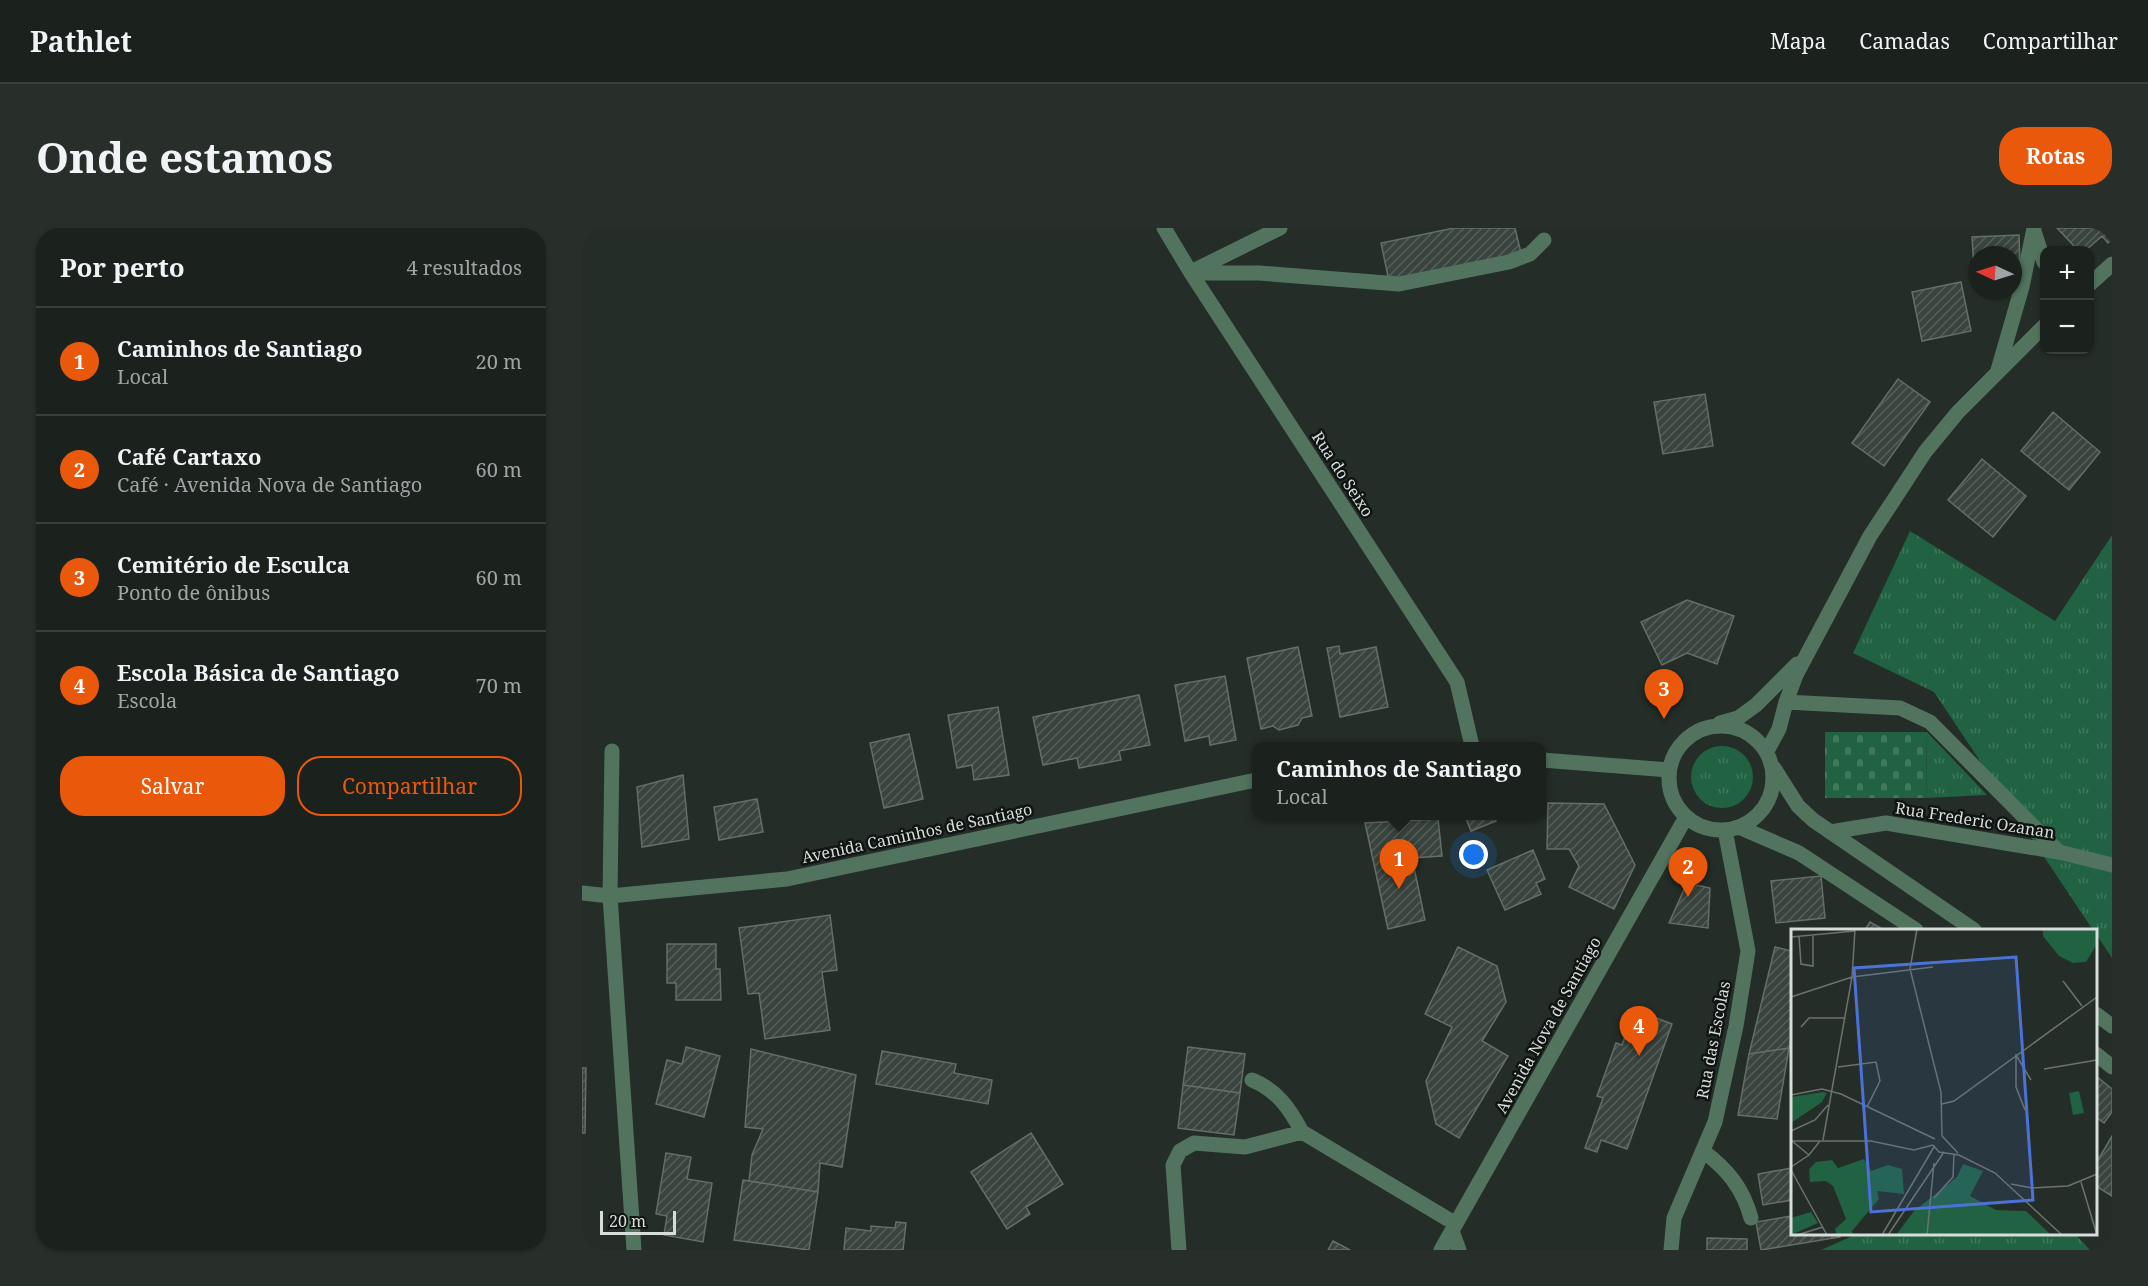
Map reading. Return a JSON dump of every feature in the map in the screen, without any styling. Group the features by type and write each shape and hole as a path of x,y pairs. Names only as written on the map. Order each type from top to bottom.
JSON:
{"street":[{"name":"Rua do Seixo","path":"1164,228 1457,682 1471,742"},
{"path":"1191,273 1280,228"},
{"path":"2034,229 2040,249"},
{"path":"1997,373 2022,287 2034,229"},
{"path":"1191,273 1259,273 1399,284 1509,262 1530,254 1544,240"},
{"path":"2094,280 2112,264"},
{"path":"1767,751 1779,729 1786,702 1810,648 1870,536 1925,452 1958,412 2040,330"},
{"path":"1810,648 1788,675 1756,705 1738,718 1697,730 1683,740 1674,754 1669,770 1671,796 1686,817 1704,827 1732,829 1799,853 1914,929"},
{"path":"1786,702 1900,708 1930,722 2059,852"},
{"path":"1713,725 1729,725 1744,730 1757,739 1767,751 1773,766 1798,806 1830,832 1973,929"},
{"path":"612,751 610,896 634,1250"},
{"path":"1546,760 1669,770"},
{"path":"1732,829 1752,820 1767,803 1774,781 1773,766"},
{"name":"Avenida Caminhos de Santiago","path":"582,892 610,896 787,879 1252,781"},
{"name":"Avenida Nova de Santiago","path":"1441,1250 1686,817"},
{"name":"Rua Frederic Ozanan","path":"1830,832 1886,823 2059,852 2112,865"},
{"name":"Rua das Escolas","path":"1671,1250 1674,1218 1715,1122 1736,1026 1748,951 1732,829"},
{"path":"2097,1015 2112,1026"},
{"path":"2097,1054 2112,1066"},
{"path":"1252,1080 1264,1085 1276,1095 1290,1110 1302,1132 1454,1227 1459,1250"},
{"path":"1179,1250 1173,1165 1180,1151 1194,1143 1245,1147 1302,1132"},
{"path":"1703,1151 1720,1164 1740,1188 1751,1218"}],"green space":[{"path":"1910,531 2055,621 2112,535 2112,958 2097,936 2097,929 2092,929 1934,692 1853,653"},
{"path":"1825,732 1927,732 1926,798 1825,798"},
{"path":"1927,732 1987,795 1926,798"},
{"path":"1722,746 1734,748 1744,755 1751,765 1753,777 1751,789 1744,799 1734,806 1722,808 1710,806 1700,799 1693,789 1691,777 1693,765 1700,755 1710,748"},
{"path":"1855,1235 2076,1235 2090,1250 1821,1250"}],"building":[{"path":"1454,228 1515,228 1521,253 1389,281 1381,243"},
{"path":"2057,228 2112,228 2112,239 2108,243 2102,236 2091,246 2074,246"},
{"path":"2019,235 2019,246 1973,246 1972,237"},
{"path":"1961,282 1971,331 1922,341 1912,292"},
{"path":"1898,379 1930,402 1884,466 1852,443"},
{"path":"1705,394 1713,446 1663,454 1654,402"},
{"path":"2053,412 2100,452 2069,490 2021,451"},
{"path":"1982,459 2026,496 1993,537 1948,500"},
{"path":"1687,600 1734,616 1717,664 1687,653 1662,665 1641,622"},
{"path":"1339,646 1340,654 1376,647 1388,707 1340,717 1327,648"},
{"path":"1298,647 1312,716 1302,718 1298,725 1279,730 1273,726 1261,729 1247,658"},
{"path":"1225,676 1236,740 1210,745 1209,736 1185,741 1175,685"},
{"path":"1139,695 1150,745 1119,751 1121,760 1079,768 1077,758 1043,765 1033,717"},
{"path":"998,707 1009,775 974,780 972,765 957,768 948,715"},
{"path":"909,734 923,799 884,808 870,743"},
{"path":"683,775 689,839 642,847 637,787"},
{"path":"757,799 763,832 719,840 714,807"},
{"path":"1548,803 1604,804 1635,865 1614,909 1569,887 1579,866 1569,849 1547,849"},
{"path":"1438,820 1442,856 1412,858 1425,920 1388,929 1365,823"},
{"path":"1467,820 1496,820 1496,821 1471,831"},
{"path":"1533,850 1545,879 1536,883 1541,894 1505,910 1487,870"},
{"path":"1821,876 1825,918 1776,923 1771,881"},
{"path":"1687,883 1710,888 1708,928 1669,923"},
{"path":"830,915 837,970 822,972 830,1030 765,1039 759,993 748,994 739,928"},
{"path":"1870,922 1882,929 1866,929"},
{"path":"667,944 716,944 716,969 720,969 721,1000 676,1000 676,983 667,983"},
{"path":"1458,947 1497,966 1506,1002 1482,1041 1508,1056 1459,1138 1436,1124 1426,1081 1452,1027 1425,1014"},
{"path":"1775,947 1791,951 1789,1048 1749,1054"},
{"path":"1646,1014 1672,1024 1627,1149 1601,1140 1597,1152 1585,1148 1603,1098 1597,1096 1616,1043 1622,1045 1631,1019 1643,1023"},
{"path":"686,1047 720,1056 704,1117 656,1104 667,1060 682,1064"},
{"path":"1188,1047 1245,1054 1240,1093 1183,1085"},
{"path":"1789,1048 1777,1119 1738,1115 1749,1054"},
{"path":"751,1049 856,1075 842,1167 820,1163 818,1192 749,1181 752,1155 763,1129 745,1127"},
{"path":"882,1051 956,1064 954,1073 992,1080 988,1104 876,1084"},
{"path":"582,1068 586,1068 585,1133 582,1133"},
{"path":"2097,1077 2112,1089 2112,1112 2104,1123 2097,1118"},
{"path":"1183,1085 1240,1093 1234,1135 1178,1128"},
{"path":"1031,1133 1063,1184 1026,1207 1030,1214 1007,1229 971,1172"},
{"path":"2112,1136 2112,1196 2097,1187 2098,1160"},
{"path":"666,1153 691,1157 687,1179 712,1183 703,1242 664,1235 667,1216 656,1214"},
{"path":"1791,1168 1791,1200 1763,1205 1758,1174"},
{"path":"743,1180 818,1192 809,1250 734,1240"},
{"path":"1791,1216 1791,1235 1839,1235 1840,1237 1761,1250 1756,1222"},
{"path":"896,1222 906,1223 903,1250 844,1250 846,1228 871,1231 871,1226 895,1228"},
{"path":"1707,1238 1747,1239 1747,1250 1707,1250"},
{"path":"1333,1241 1350,1250 1328,1250"}],"place":[{"name":"Cemitério de Esculca","path":"1664,719"},
{"name":"Caminhos de Santiago","path":"1399,889"},
{"name":"Café Cartaxo","path":"1688,897"},
{"name":"Escola Básica de Santiago","path":"1639,1056"}]}
